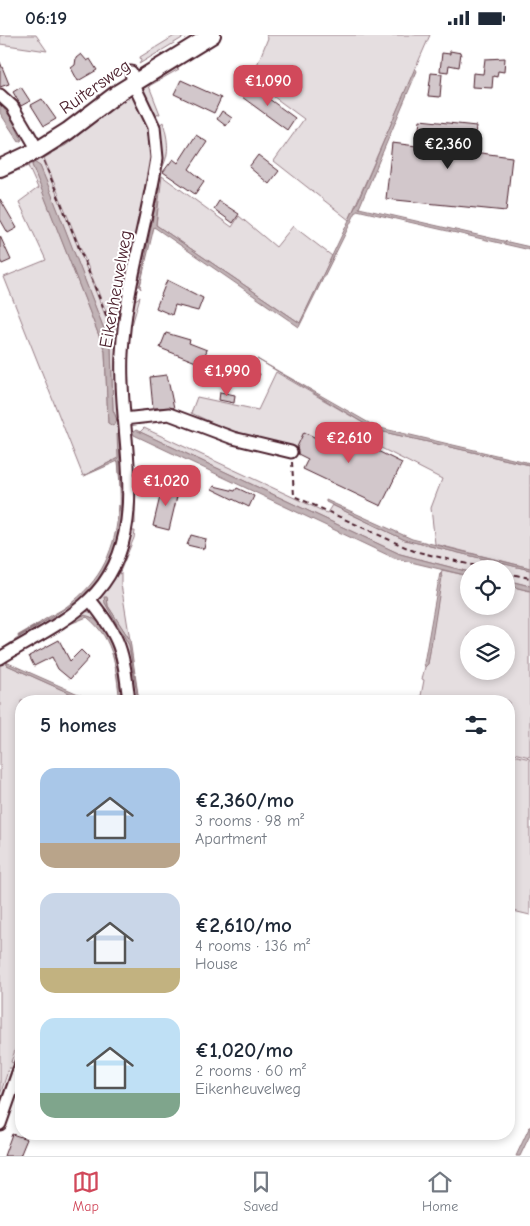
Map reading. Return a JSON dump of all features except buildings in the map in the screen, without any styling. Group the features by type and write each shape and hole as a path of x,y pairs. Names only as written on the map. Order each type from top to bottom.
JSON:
{"street":[{"name":"Ruitersweg","path":"0,168 38,150 132,77 212,35"},
{"name":"Eikenheuvelweg","path":"0,657 90,600 113,568 125,537 128,514 128,485 122,347 157,158 154,127 132,77"},
{"path":"0,95 12,106 38,150"},
{"path":"124,419 168,414 233,438 291,452"},
{"path":"90,600 119,641 128,695"},
{"path":"0,1124 15,1081"}],"path":[{"path":"38,150 57,192 117,342 122,347"},
{"path":"291,452 294,496 414,551 460,562"},
{"path":"515,575 530,578"}],"shaded area":[{"path":"0,35 36,35 47,51 0,44"},
{"path":"176,35 183,35 184,37 139,64 141,61 140,57"},
{"path":"266,35 430,35 349,220 274,161 304,119 251,80 268,38"},
{"path":"171,65 179,69 149,86 160,114 152,113 143,92 143,86"},
{"path":"415,68 417,71 359,208 530,247 530,250 357,210 299,327 154,227 140,286 160,179 156,225 300,323 359,199"},
{"path":"129,94 134,96 147,119 154,157 118,341 44,158 51,154 51,148","holes":["115,106 66,145 53,151"]},
{"path":"0,104 13,120 22,140 19,142 0,113"},
{"path":"115,105 66,145 53,152 53,151"},
{"path":"163,122 168,147 166,159 160,171 158,126"},
{"path":"37,156 42,159 119,350 124,517 114,558 95,588 70,610 0,654 0,650 21,635 79,601 94,586 105,570 113,553 120,515 118,458 83,476 4,277 46,260 19,202 38,188 28,166 1,178 2,173","holes":["32,164 40,166 111,347 113,410 117,420 108,423 105,351"]},
{"path":"34,162 40,166 48,185 111,347 113,410 117,420 113,426 108,423 105,351 32,165"},
{"path":"162,176 232,227 239,216 276,247 293,226 332,256 300,323 156,225"},
{"path":"157,179 160,179 139,283 141,289 137,284"},
{"path":"140,297 132,325 129,324 133,301"},
{"path":"257,359 376,427 530,463 530,465 375,430"},
{"path":"276,372 375,430 530,465 530,568 515,564 515,560 498,560 435,544 431,508 442,479 334,424 319,454 248,439 191,413 197,397 258,410"},
{"path":"144,428 327,513 332,505 405,540 488,560 460,560 460,570 400,554 140,432"},
{"path":"136,430 400,554 460,570 460,574 394,558 134,435 133,432"},
{"path":"117,434 119,436 121,493 118,461 84,476 118,458"},
{"path":"133,469 135,469 135,524 131,521"},
{"path":"326,500 412,539 497,560 488,560 405,540 326,502"},
{"path":"119,505 121,515 116,546 98,580 79,600 34,628 66,607 98,575 105,563 115,536"},
{"path":"130,531 135,531 134,538 119,574 121,573 130,640 108,606 107,598 105,603 129,645 137,695 130,695 99,600 101,593 123,559"},
{"path":"515,564 530,568 530,570 515,566"},
{"path":"515,566 530,570 530,586 515,582"},
{"path":"442,570 460,574 460,615 515,615 515,587 530,591 530,757 515,753 515,695 421,695 424,680 422,679 425,667 428,664"},
{"path":"440,573 442,577 428,664 425,667 424,663"},
{"path":"515,582 530,586 530,591 515,587"},
{"path":"104,597 107,597 108,606 130,640 138,695 129,645 105,603"},
{"path":"85,611 94,613 114,639 125,695 121,695 110,640 91,617 75,618"},
{"path":"82,615 93,618 101,626 113,650 121,695 119,695 115,666 109,645 97,626 87,617 65,626"},
{"path":"7,660 7,665 74,695 15,695 15,1050 11,1062 13,1063 15,1057 15,1072 0,1116 0,1101 12,1068 9,1068 0,1095 0,662"},
{"path":"7,662 80,695 74,695 7,665"},
{"path":"515,755 530,759 530,915 515,911"},
{"path":"530,1126 530,1135 520,1156 516,1156"}],"waterway":[{"path":"19,636 38,625"}]}
